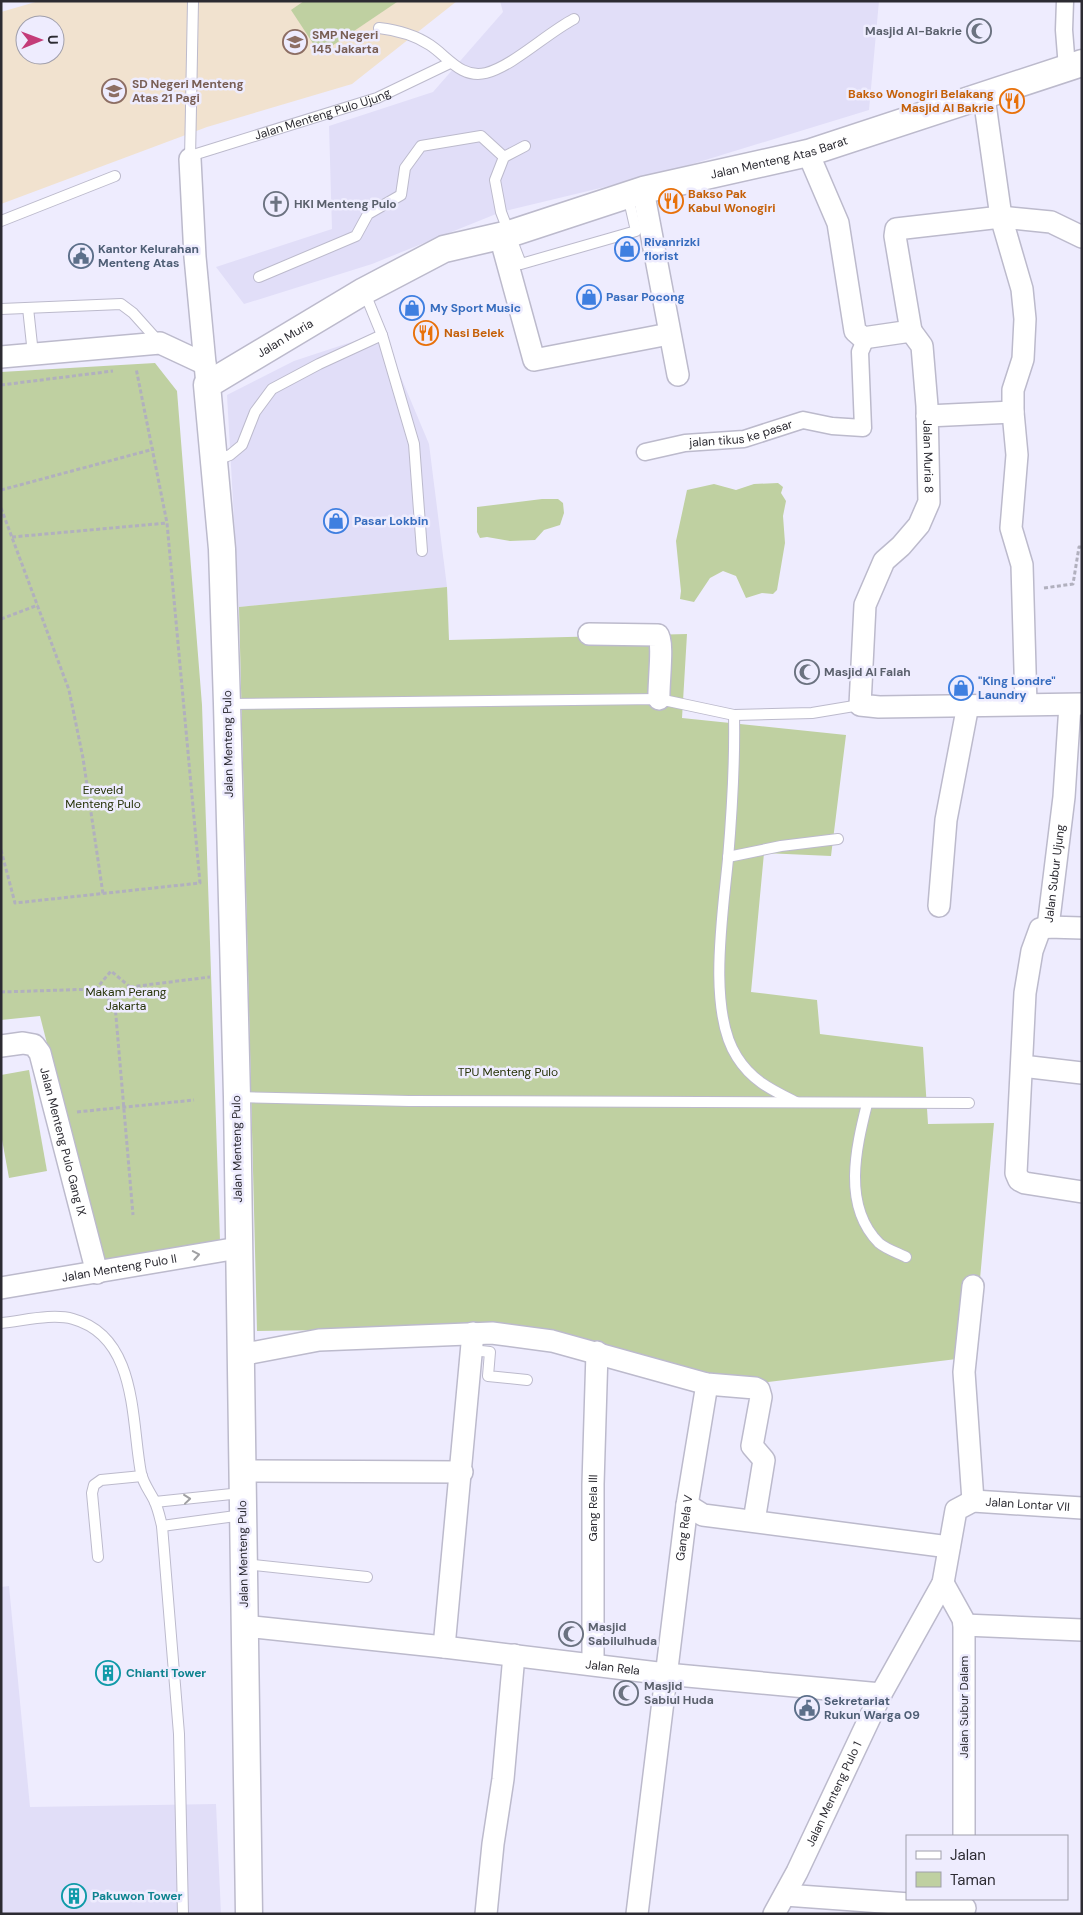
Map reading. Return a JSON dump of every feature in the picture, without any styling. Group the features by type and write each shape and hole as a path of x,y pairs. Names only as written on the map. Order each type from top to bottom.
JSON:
{"street":[{"path":"1066,1 1064,30 1074,65"},
{"name":"Jalan Menteng Atas Barat","path":"364,291 444,249 505,235 635,192 808,153 984,97 1074,65"},
{"path":"984,97 1002,217 1022,290 1025,319 1024,352 1013,390 1017,455 1011,528 1022,565 1026,704"},
{"path":"808,153 838,222 855,331 863,338 911,331"},
{"path":"190,158 190,183 206,375"},
{"path":"635,192 670,334 678,375"},
{"path":"1002,217 1051,222 1082,237"},
{"name":"Jalan Muria 8","path":"860,704 865,605 884,561 901,546 919,525 928,502 927,416 922,346 911,331 895,236 896,229 1002,217"},
{"path":"505,235 534,360 670,334"},
{"name":"Jalan Muria","path":"206,375 364,291"},
{"name":"jalan tikus ke pasar","path":"645,452 685,443 744,439 803,420 832,426 863,428 860,352 866,338"},
{"path":"1,357 160,343 206,375"},
{"name":"Jalan Menteng Pulo","path":"206,375 222,549 227,704 236,1096 249,1914"},
{"path":"927,416 1013,412"},
{"path":"589,634 658,635 662,642 659,664 659,699"},
{"path":"860,704 879,707 1076,704"},
{"name":"Jalan Subur Ujung","path":"1076,704 1048,926 1040,929 1032,951 1025,993 1016,1173 1019,1180 1082,1192"},
{"path":"939,906 946,820 968,705"},
{"path":"1048,926 1082,928"},
{"name":"Jalan Menteng Pulo Gang IX","path":"1,1046 23,1043 34,1045 40,1053 97,1273"},
{"path":"1022,1066 1082,1073"},
{"name":"Jalan Menteng Pulo II","path":"1,1288 238,1248"},
{"path":"881,1694 943,1583 949,1547 966,1504 964,1372 973,1286"},
{"path":"240,1355 319,1340 473,1341 516,1335 597,1352 707,1384 759,1390 761,1397 752,1446 764,1460 754,1521"},
{"path":"444,1647 473,1341"},
{"name":"Gang Rela III","path":"593,1664 593,1484 597,1352"},
{"name":"Gang Rela V","path":"637,1914 687,1505 707,1384"},
{"path":"242,1493 462,1472"},
{"name":"Jalan Lontar VII","path":"966,1504 1082,1508"},
{"path":"687,1505 703,1515 949,1547"},
{"name":"Jalan Subur Dalam","path":"943,1583 961,1617 964,1835"},
{"path":"961,1617 1082,1630"},
{"name":"Jalan Rela","path":"245,1626 444,1647 666,1674 881,1694"},
{"path":"486,1914 493,1844 503,1779 514,1655"},
{"name":"Jalan Menteng Pulo 1","path":"774,1914 785,1895 881,1694"},
{"path":"785,1895 965,1907"}],"lane":[{"path":"190,158 193,1"},
{"path":"379,28 394,29 429,45 446,60 464,71 486,73 511,60 550,32 574,19"},
{"name":"Jalan Menteng Pulo Ujung","path":"190,158 378,98 446,60"},
{"path":"259,277 356,236 368,214 401,195 405,168 421,146 482,136 504,157"},
{"path":"525,146 504,157 495,180 505,235 521,264 636,231 635,192"},
{"path":"1,221 115,176"},
{"path":"364,291 382,335 414,444 422,551"},
{"path":"1,309 121,304 133,313 160,343"},
{"path":"28,308 33,354"},
{"path":"214,461 230,455 242,445 255,412 272,389 319,364 382,335"},
{"path":"227,704 659,699 734,715 812,713 860,704"},
{"path":"734,715 735,753 721,943 721,1015 736,1057 759,1083 799,1104"},
{"path":"728,857 781,846 838,839"},
{"path":"236,1096 409,1101 799,1104 968,1103"},
{"path":"868,1104 858,1143 855,1168 856,1194 860,1211 868,1228 880,1244 906,1257"},
{"path":"1,1323 55,1318 73,1319 97,1330 112,1346 126,1376 142,1476 155,1502 162,1526 179,1734 183,1914"},
{"path":"473,1341 490,1352 488,1376 527,1380"},
{"path":"98,1557 92,1493 94,1485 101,1480 142,1476"},
{"path":"155,1502 242,1493"},
{"path":"162,1526 242,1493"},
{"path":"244,1564 367,1577"}],"path":[{"path":"1,850 15,903 200,883 168,523 137,368 127,369"},
{"path":"1,385 118,370"},
{"path":"1,490 154,449"},
{"path":"1,508 69,690 83,758 104,894"},
{"path":"12,537 168,523"},
{"path":"1023,591 1073,584 1079,547 1082,547"},
{"path":"1,619 38,606"},
{"path":"96,989 111,971 130,987"},
{"path":"133,1216 115,1005 130,987 233,974"},
{"path":"1,992 96,989 115,1005"},
{"path":"76,1112 194,1100"}],"shaded area":[{"path":"39,1 457,1 352,84 207,127 1,204 1,12"},
{"path":"500,1 879,1 869,110 663,173 501,212 372,264 244,304 216,267 332,229 329,126 433,92 503,12"},
{"name":"Pasar Lokbin","path":"382,332 429,444 447,587 239,607 227,395 294,361"},
{"path":"9,1586 30,1807 216,1804 221,1914 1,1914 1,1587"}],"green space":[{"path":"304,1 397,2 320,54 291,10"},
{"name":"Ereveld Menteng Pulo","path":"155,363 177,391 202,705 220,1241 102,1260 40,1016 1,1020 1,372"},
{"path":"778,483 783,487 781,493 786,501 783,516 785,543 777,590 773,594 762,593 746,598 736,576 723,571 710,578 694,602 680,599 681,591 676,541 687,490 714,484 736,490 754,484"},
{"path":"542,499 558,499 563,503 564,513 560,525 544,530 535,540 510,541 487,537 480,538 477,532 477,507"},
{"name":"TPU Menteng Pulo","path":"447,587 449,640 687,634 682,718 846,735 831,856 764,853 751,992 817,1000 820,1034 923,1047 928,1124 994,1123 973,1357 718,1388 527,1327 257,1331 239,607"},
{"path":"29,1070 47,1171 9,1178 1,1134 1,1075"}],"place":[{"name":"Masjid Al-Bakrie","path":"979,31"},
{"name":"SMP Negeri 145 Jakarta","path":"295,42"},
{"name":"SD Negeri Menteng Atas 21 Pagi","path":"114,91"},
{"name":"Bakso Wonogiri Belakang Masjid Al Bakrie","path":"1012,101"},
{"name":"Bakso Pak Kabul Wonogiri","path":"671,201"},
{"name":"HKI Menteng Pulo","path":"276,204"},
{"name":"Rivanrizki florist","path":"627,249"},
{"name":"Kantor Kelurahan Menteng Atas","path":"81,256"},
{"name":"Pasar Pocong","path":"589,297"},
{"name":"My Sport Music","path":"412,308"},
{"name":"Nasi Belek","path":"426,333"},
{"name":"Pasar Lokbin","path":"336,521"},
{"name":"Masjid Al Falah","path":"807,672"},
{"name":"\"King Londre\" Laundry","path":"961,688"},
{"name":"Masjid Sabilulhuda","path":"571,1634"},
{"name":"Chianti Tower","path":"108,1673"},
{"name":"Masjid Sabiul Huda","path":"626,1693"},
{"name":"Sekretariat Rukun Warga 09","path":"807,1708"},
{"name":"Pakuwon Tower","path":"74,1896"}],"park label":[{"name":"Makam Perang Jakarta","path":"126,999"}]}
